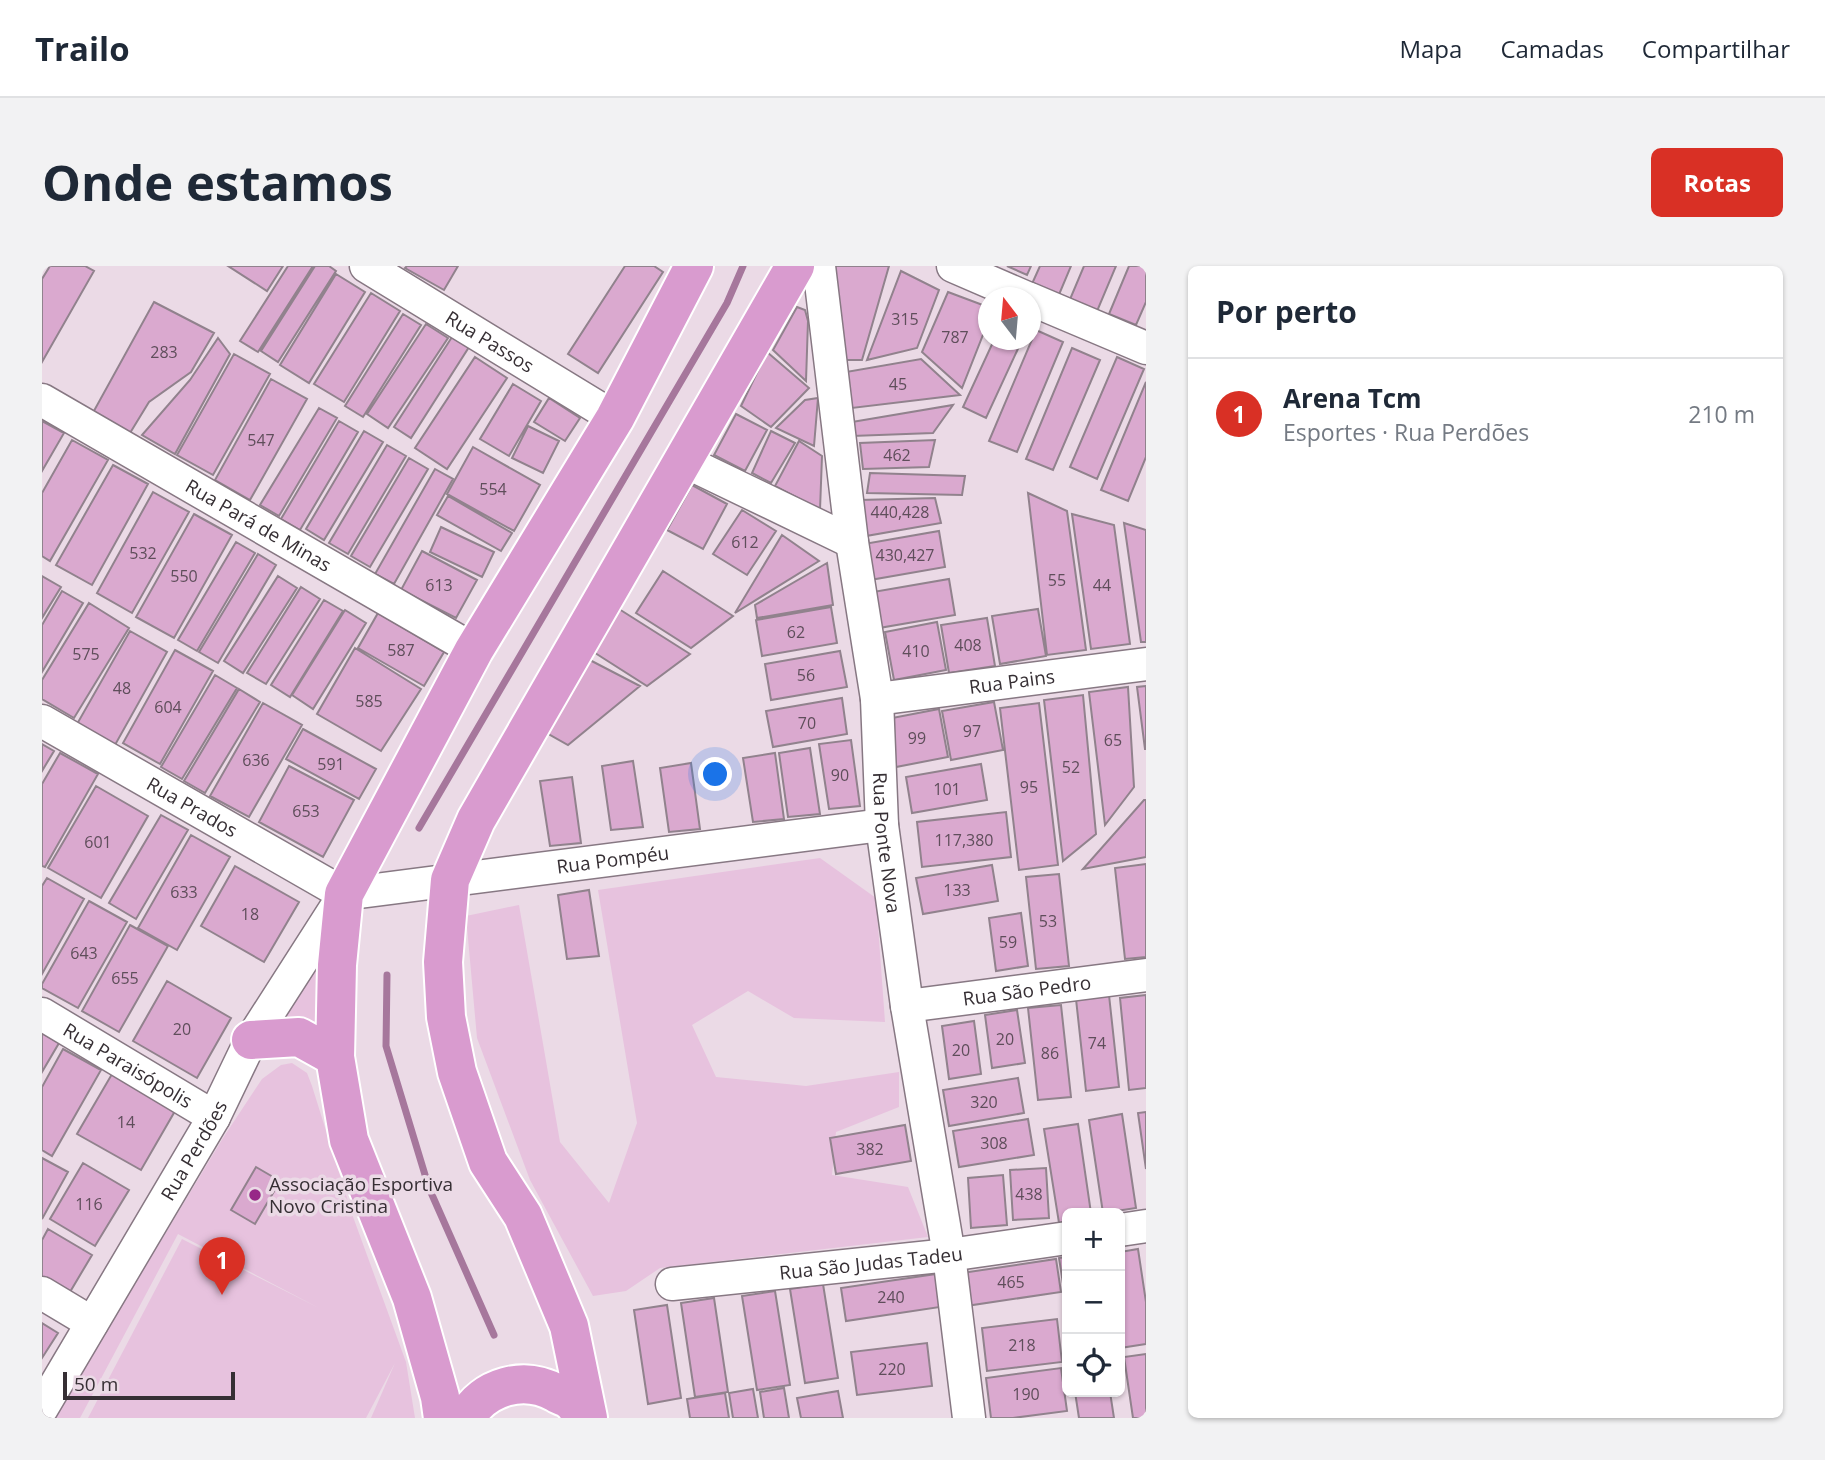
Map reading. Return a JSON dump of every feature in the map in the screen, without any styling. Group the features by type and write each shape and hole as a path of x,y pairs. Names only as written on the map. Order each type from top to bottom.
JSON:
{"main road":[{"path":"443,1418 440,1397 412,1298 349,1140 335,1057 337,965 344,894 474,650 615,418 695,266"},
{"path":"586,1418 568,1322 523,1216 488,1162 457,1072 446,1017 443,962 450,880 476,820 795,266"},
{"path":"251,1040 299,1037 335,1057"},
{"path":"466,1418 473,1404 497,1390 525,1383 544,1386 570,1400 586,1418"}],"street":[{"name":"Rua Passos","path":"366,266 615,418"},
{"name":"Rua Ponte Nova","path":"819,266 852,542 877,699 882,825 907,1006 949,1255 969,1418"},
{"path":"953,266 1003,287"},
{"path":"1041,303 1146,348"},
{"name":"Rua Pará de Minas","path":"42,400 474,650"},
{"path":"684,461 852,542"},
{"name":"Rua Pains","path":"877,699 1146,664"},
{"name":"Rua Prados","path":"42,721 344,894"},
{"name":"Rua Pompéu","path":"344,894 882,825"},
{"name":"Rua Perdões","path":"42,1408 214,1116 251,1040 344,894"},
{"name":"Rua São Pedro","path":"907,1006 1146,975"},
{"name":"Rua Paraisópolis","path":"42,1014 214,1116"},
{"path":"1125,1229 1146,1226"},
{"name":"Rua São Judas Tadeu","path":"672,1284 949,1255 1062,1239"},
{"path":"42,1293 92,1323"}],"shaded area":[{"path":"820,858 876,898 885,1022 794,1018 748,991 692,1025 716,1077 806,1086 899,1072 899,1107 836,1132 832,1175 908,1187 928,1237 660,1268 626,1291 593,1296 530,1180 477,1038 466,916 519,905 560,1142 609,1203 637,1123 598,890"},
{"path":"332,929 322,1035 281,1022"},
{"path":"292,1063 307,1073 312,1086 352,1214 406,1362 415,1418 371,1418 395,1363 366,1418 88,1418 182,1239 319,1308 178,1234 80,1418 54,1418 223,1138 262,1079 281,1065"}],"building":[{"path":"50,266 85,266 94,271 42,362 42,279"},
{"path":"228,266 283,266 267,291"},
{"path":"288,266 313,266 258,352 240,341"},
{"path":"315,266 329,266 336,271 278,362 261,351"},
{"path":"458,266 444,290 405,268"},
{"path":"625,266 654,266 663,272 598,373 568,354"},
{"path":"833,266 889,266 862,360 844,360"},
{"path":"1007,266 1031,266 1027,275"},
{"path":"1040,266 1071,266 1058,297 1041,290 1041,287 1031,286"},
{"path":"1084,266 1116,266 1095,316 1068,304"},
{"path":"1129,266 1146,266 1146,302 1136,325 1109,314"},
{"path":"901,271 939,290 917,348 867,360"},
{"path":"336,274 365,292 309,383 280,365"},
{"path":"948,292 978,303 978,347 962,388 922,352"},
{"path":"371,293 400,311 344,402 314,384"},
{"path":"154,302 214,333 191,372 149,402 127,438 90,418"},
{"path":"797,307 805,310 808,321 806,381 773,350"},
{"path":"403,314 421,325 363,417 345,406"},
{"path":"426,324 448,338 388,428 367,414"},
{"path":"1041,332 1063,342 1017,452 989,441 1028,350 1041,350"},
{"path":"452,337 469,347 411,438 394,427"},
{"path":"218,338 230,354 175,454 142,435 190,380"},
{"path":"1072,348 1100,360 1053,470 1026,459"},
{"path":"989,350 1017,350 986,418 963,407"},
{"path":"767,352 809,388 771,427 741,406"},
{"path":"234,354 270,374 213,475 177,455"},
{"path":"475,357 507,378 447,469 415,448"},
{"path":"1117,357 1144,369 1097,479 1070,467"},
{"path":"921,359 960,395 852,408 846,372"},
{"path":"271,379 307,399 250,500 215,480"},
{"path":"1146,382 1146,457 1128,501 1101,490"},
{"path":"513,384 541,401 509,456 480,439"},
{"path":"549,398 580,418 565,441 534,422"},
{"path":"818,398 814,446 776,428 805,400"},
{"path":"953,405 933,433 852,436 846,423"},
{"path":"319,408 337,418 279,516 260,505"},
{"path":"736,414 767,430 745,471 714,455"},
{"path":"42,421 64,433 42,471"},
{"path":"339,421 358,432 300,530 281,519"},
{"path":"528,426 559,441 543,473 512,458"},
{"path":"364,431 383,442 324,540 306,529"},
{"path":"771,431 795,443 771,483 752,473"},
{"path":"72,440 108,460 50,561 42,556 42,493"},
{"path":"935,440 929,467 863,469 860,443"},
{"path":"799,441 822,456 820,510 775,486"},
{"path":"387,445 406,456 348,554 329,543"},
{"path":"473,447 540,485 514,531 447,494"},
{"path":"409,458 428,469 370,567 351,556"},
{"path":"113,465 148,484 92,585 56,565"},
{"path":"435,469 453,479 394,584 375,574"},
{"path":"870,473 965,476 962,495 867,493"},
{"path":"692,485 727,504 703,549 667,530"},
{"path":"153,492 189,512 132,613 97,593"},
{"path":"1028,493 1067,511 1086,650 1047,655"},
{"path":"448,496 512,533 501,551 437,515"},
{"path":"935,498 941,523 866,536 860,500"},
{"path":"742,510 776,531 747,575 713,554"},
{"path":"194,514 232,535 174,638 136,617"},
{"path":"1072,514 1114,525 1130,644 1091,649"},
{"path":"1124,523 1146,530 1146,642 1141,642"},
{"path":"441,527 494,552 482,577 430,552"},
{"path":"939,531 945,567 870,580 864,544"},
{"path":"782,535 819,561 735,613"},
{"path":"236,542 255,553 197,651 178,640"},
{"path":"422,551 477,580 456,618 401,590"},
{"path":"258,554 276,565 218,663 199,652"},
{"path":"827,563 833,605 757,618 755,605"},
{"path":"663,571 733,616 691,648 636,613"},
{"path":"42,576 61,587 42,618"},
{"path":"278,576 297,588 243,673 224,661"},
{"path":"949,579 955,615 879,628 873,592"},
{"path":"301,587 320,599 266,684 247,673"},
{"path":"62,591 83,603 42,672 42,625"},
{"path":"324,600 343,611 290,697 271,685"},
{"path":"89,603 129,628 74,718 42,699 42,680"},
{"path":"831,607 837,643 762,656 756,620"},
{"path":"619,609 690,654 647,686 592,651"},
{"path":"1038,609 1046,656 1000,664 992,616"},
{"path":"345,610 366,623 313,709 292,695"},
{"path":"378,613 444,652 424,686 358,648"},
{"path":"987,618 995,666 949,673 941,625"},
{"path":"937,622 946,670 894,680 885,632"},
{"path":"130,631 167,652 115,745 77,724"},
{"path":"355,648 421,689 381,751 317,714"},
{"path":"175,650 213,671 160,764 123,743"},
{"path":"840,651 847,687 771,700 765,664"},
{"path":"584,657 640,686 568,745 545,732"},
{"path":"215,675 237,688 182,779 161,767"},
{"path":"1146,686 1146,749 1145,749 1137,687"},
{"path":"1128,687 1134,787 1105,825 1089,692"},
{"path":"239,689 260,702 205,793 184,781"},
{"path":"1083,695 1096,834 1063,861 1044,700"},
{"path":"842,698 847,734 773,747 766,711"},
{"path":"994,702 1003,750 951,760 942,711"},
{"path":"263,703 302,725 249,817 210,796"},
{"path":"1039,703 1058,865 1019,870 1000,708"},
{"path":"939,709 948,757 896,767 887,719"},
{"path":"303,729 376,769 359,799 286,759"},
{"path":"851,740 860,806 829,809 819,744"},
{"path":"42,744 54,751 42,771"},
{"path":"810,748 820,814 788,817 779,753"},
{"path":"60,753 98,774 45,867 42,866 42,784"},
{"path":"775,753 784,819 753,822 743,758"},
{"path":"633,761 643,827 611,830 602,766"},
{"path":"691,763 700,829 669,832 660,768"},
{"path":"981,764 987,800 912,813 906,777"},
{"path":"289,766 354,800 323,857 259,822"},
{"path":"572,777 581,843 550,846 540,781"},
{"path":"96,786 148,816 101,898 48,868"},
{"path":"1144,800 1146,857 1083,869"},
{"path":"1006,812 1011,857 922,867 917,822"},
{"path":"161,815 188,830 136,919 109,903"},
{"path":"191,835 230,857 177,950 138,928"},
{"path":"1146,864 1146,957 1125,959 1115,868"},
{"path":"992,865 998,901 923,914 916,878"},
{"path":"235,866 299,902 264,962 201,926"},
{"path":"1059,874 1069,966 1036,969 1026,877"},
{"path":"47,878 84,899 42,974 42,886"},
{"path":"589,890 599,956 567,959 558,895"},
{"path":"89,901 127,922 78,1008 42,988 42,984"},
{"path":"1021,913 1028,966 996,971 989,918"},
{"path":"130,925 168,946 119,1032 82,1011"},
{"path":"167,981 231,1018 197,1078 133,1041"},
{"path":"1109,995 1119,1087 1086,1091 1076,999"},
{"path":"1146,995 1146,1088 1129,1090 1120,998"},
{"path":"1061,1005 1071,1097 1038,1100 1028,1008"},
{"path":"1017,1010 1025,1063 992,1068 985,1015"},
{"path":"974,1021 981,1074 949,1079 942,1026"},
{"path":"42,1033 59,1043 42,1072"},
{"path":"63,1049 101,1070 52,1156 42,1150 42,1087"},
{"path":"112,1074 175,1111 141,1170 77,1134"},
{"path":"1018,1078 1024,1113 949,1126 943,1090"},
{"path":"1146,1112 1146,1169 1138,1113"},
{"path":"1122,1114 1136,1208 1102,1208 1089,1120"},
{"path":"1028,1119 1034,1155 959,1167 953,1131"},
{"path":"1078,1124 1090,1208 1062,1208 1062,1223 1059,1223 1044,1129"},
{"path":"905,1125 911,1161 836,1174 830,1138"},
{"path":"42,1158 68,1172 42,1219"},
{"path":"83,1163 129,1190 95,1246 50,1219"},
{"name":"Associação Esportiva Novo Cristina","path":"256,1167 280,1181 255,1224 231,1210"},
{"path":"1046,1168 1049,1218 1013,1220 1010,1170"},
{"path":"1003,1175 1007,1225 971,1228 968,1178"},
{"path":"48,1229 92,1255 67,1297 42,1281 42,1240"},
{"path":"1138,1249 1146,1302 1146,1344 1125,1347 1125,1271 1125,1251"},
{"path":"1056,1259 1061,1292 966,1306 962,1273"},
{"path":"936,1274 940,1307 846,1321 841,1288"},
{"path":"823,1284 838,1378 805,1383 790,1289"},
{"path":"775,1291 790,1385 757,1390 742,1296"},
{"path":"714,1298 728,1392 695,1397 681,1303"},
{"path":"667,1305 681,1398 648,1404 634,1310"},
{"path":"1057,1319 1062,1362 987,1371 982,1328"},
{"path":"42,1323 58,1333 42,1358"},
{"path":"927,1343 932,1386 857,1395 851,1352"},
{"path":"1146,1354 1146,1418 1133,1418 1125,1357"},
{"path":"1061,1368 1062,1397 1065,1397 1067,1411 991,1418 986,1378"},
{"path":"784,1388 789,1418 764,1418 760,1392"},
{"path":"753,1389 758,1418 733,1418 729,1393"},
{"path":"838,1391 843,1418 801,1418 797,1398"},
{"path":"725,1393 729,1418 690,1418 687,1399"},
{"path":"1076,1397 1111,1397 1114,1418 1079,1418"}],"waterway":[{"path":"419,828 727,303 743,266"},
{"path":"387,975 386,1046 429,1188 494,1335"}],"place":[{"name":"Associação Esportiva Novo Cristina","path":"255,1195"},
{"name":"Arena Tcm","path":"222,1295"}]}
